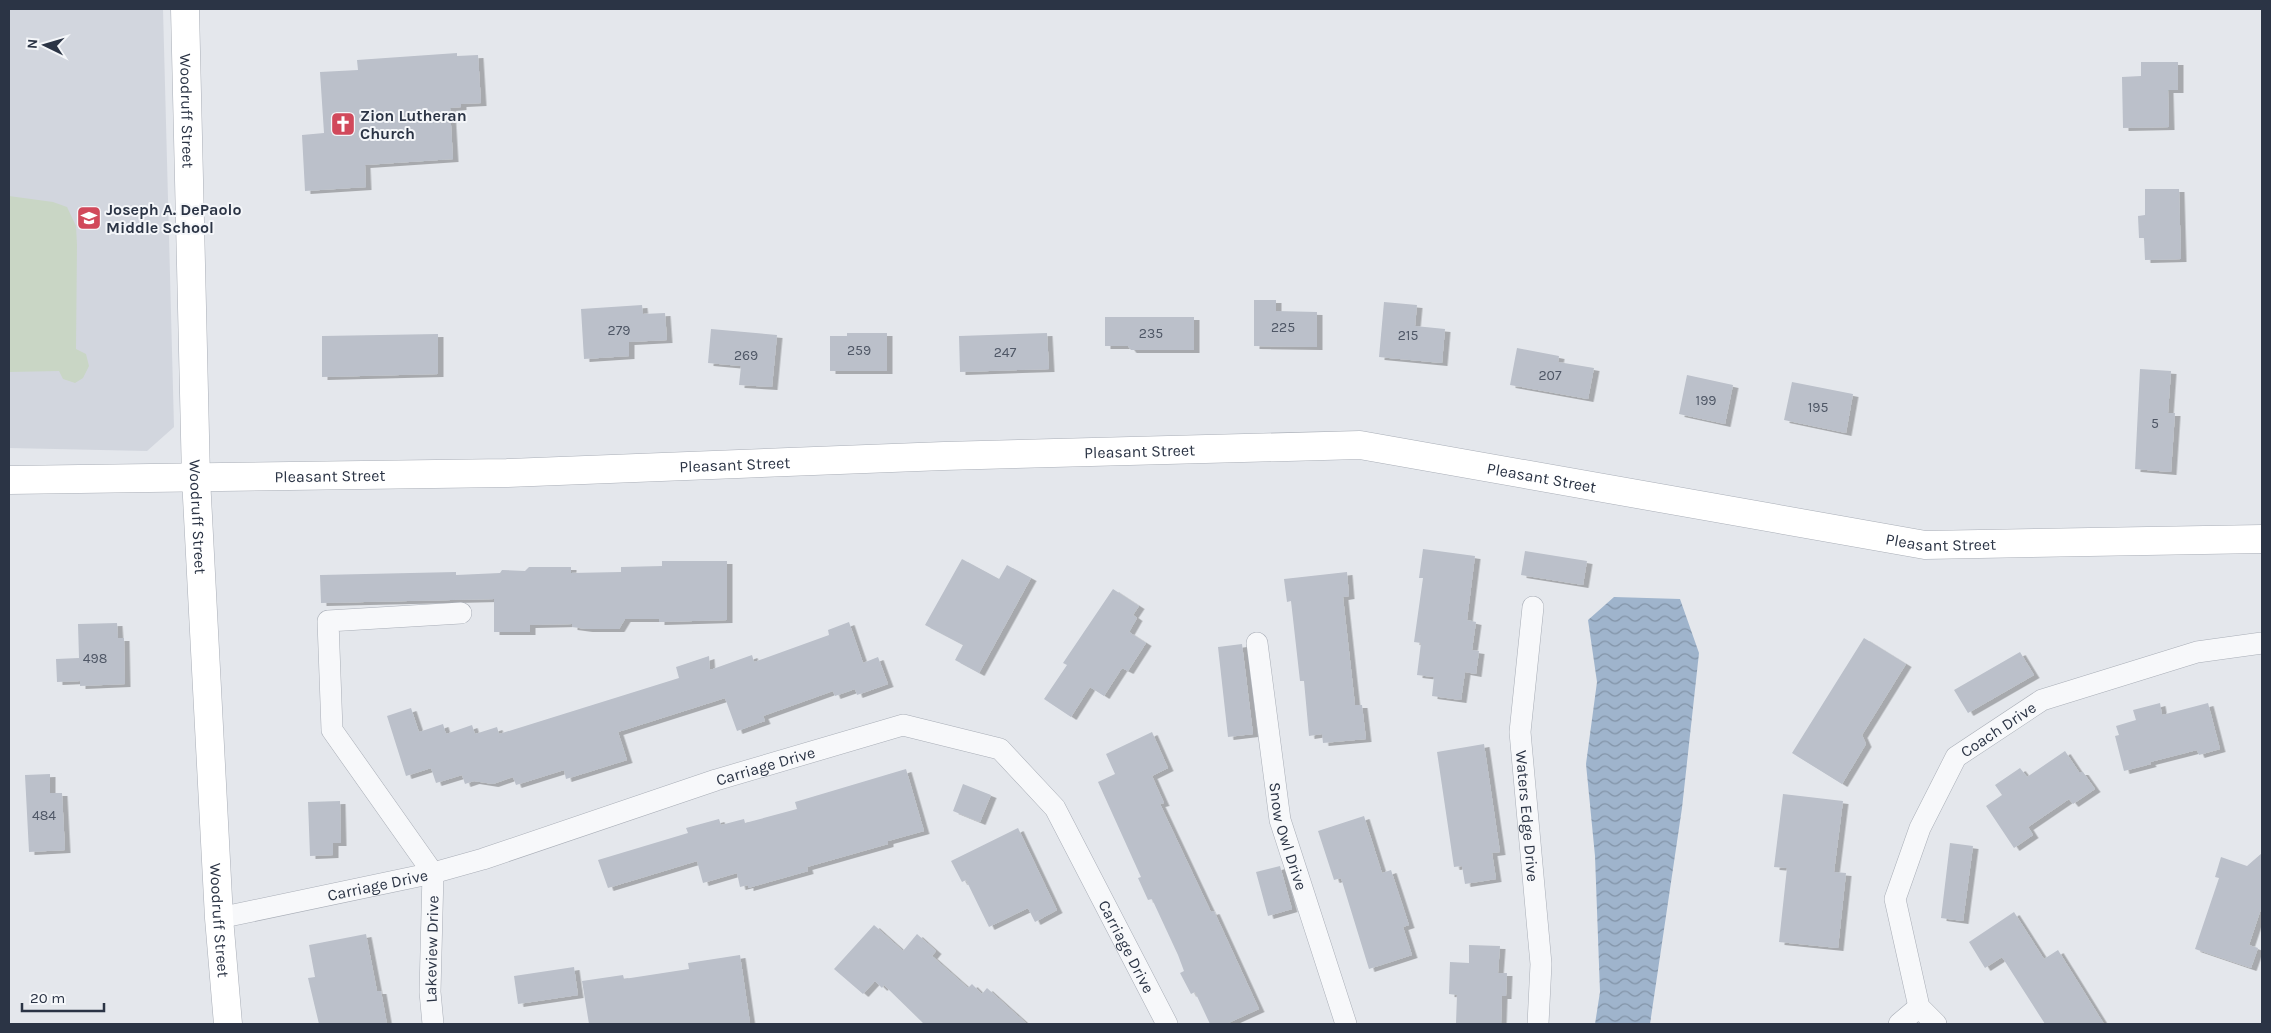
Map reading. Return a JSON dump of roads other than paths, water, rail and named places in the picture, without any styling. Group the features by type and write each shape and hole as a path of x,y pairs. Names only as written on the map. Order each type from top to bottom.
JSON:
{"street":[{"name":"Woodruff Street","path":"185,9 196,478 219,918 228,1024"},
{"name":"Pleasant Street","path":"9,480 508,473 944,456 1360,445 1925,545 2262,538"},
{"name":"Waters Edge Drive","path":"1533,607 1520,732 1541,964 1538,1024"},
{"path":"433,873 332,730 328,621 461,613"},
{"name":"Snow Owl Drive","path":"1257,643 1280,820 1346,1024"},
{"name":"Coach Drive","path":"1919,1007 1895,899 1920,828 1956,757 2042,700 2196,652 2262,643"},
{"name":"Carriage Drive","path":"219,918 433,873 483,859 716,780 903,725 1000,749 1055,808 1167,1024"},
{"name":"Lakeview Drive","path":"433,873 430,992 433,1024"},
{"path":"1899,1024 1919,1007 1936,1024"}],"water":[{"path":"1614,597 1680,599 1699,653 1682,808 1650,1024 1595,1024 1600,992 1595,856 1586,764 1597,682 1588,620"}],"place":[{"name":"Zion Lutheran Church","path":"343,124"},
{"name":"Joseph A. DePaolo Middle School","path":"89,218"}]}
